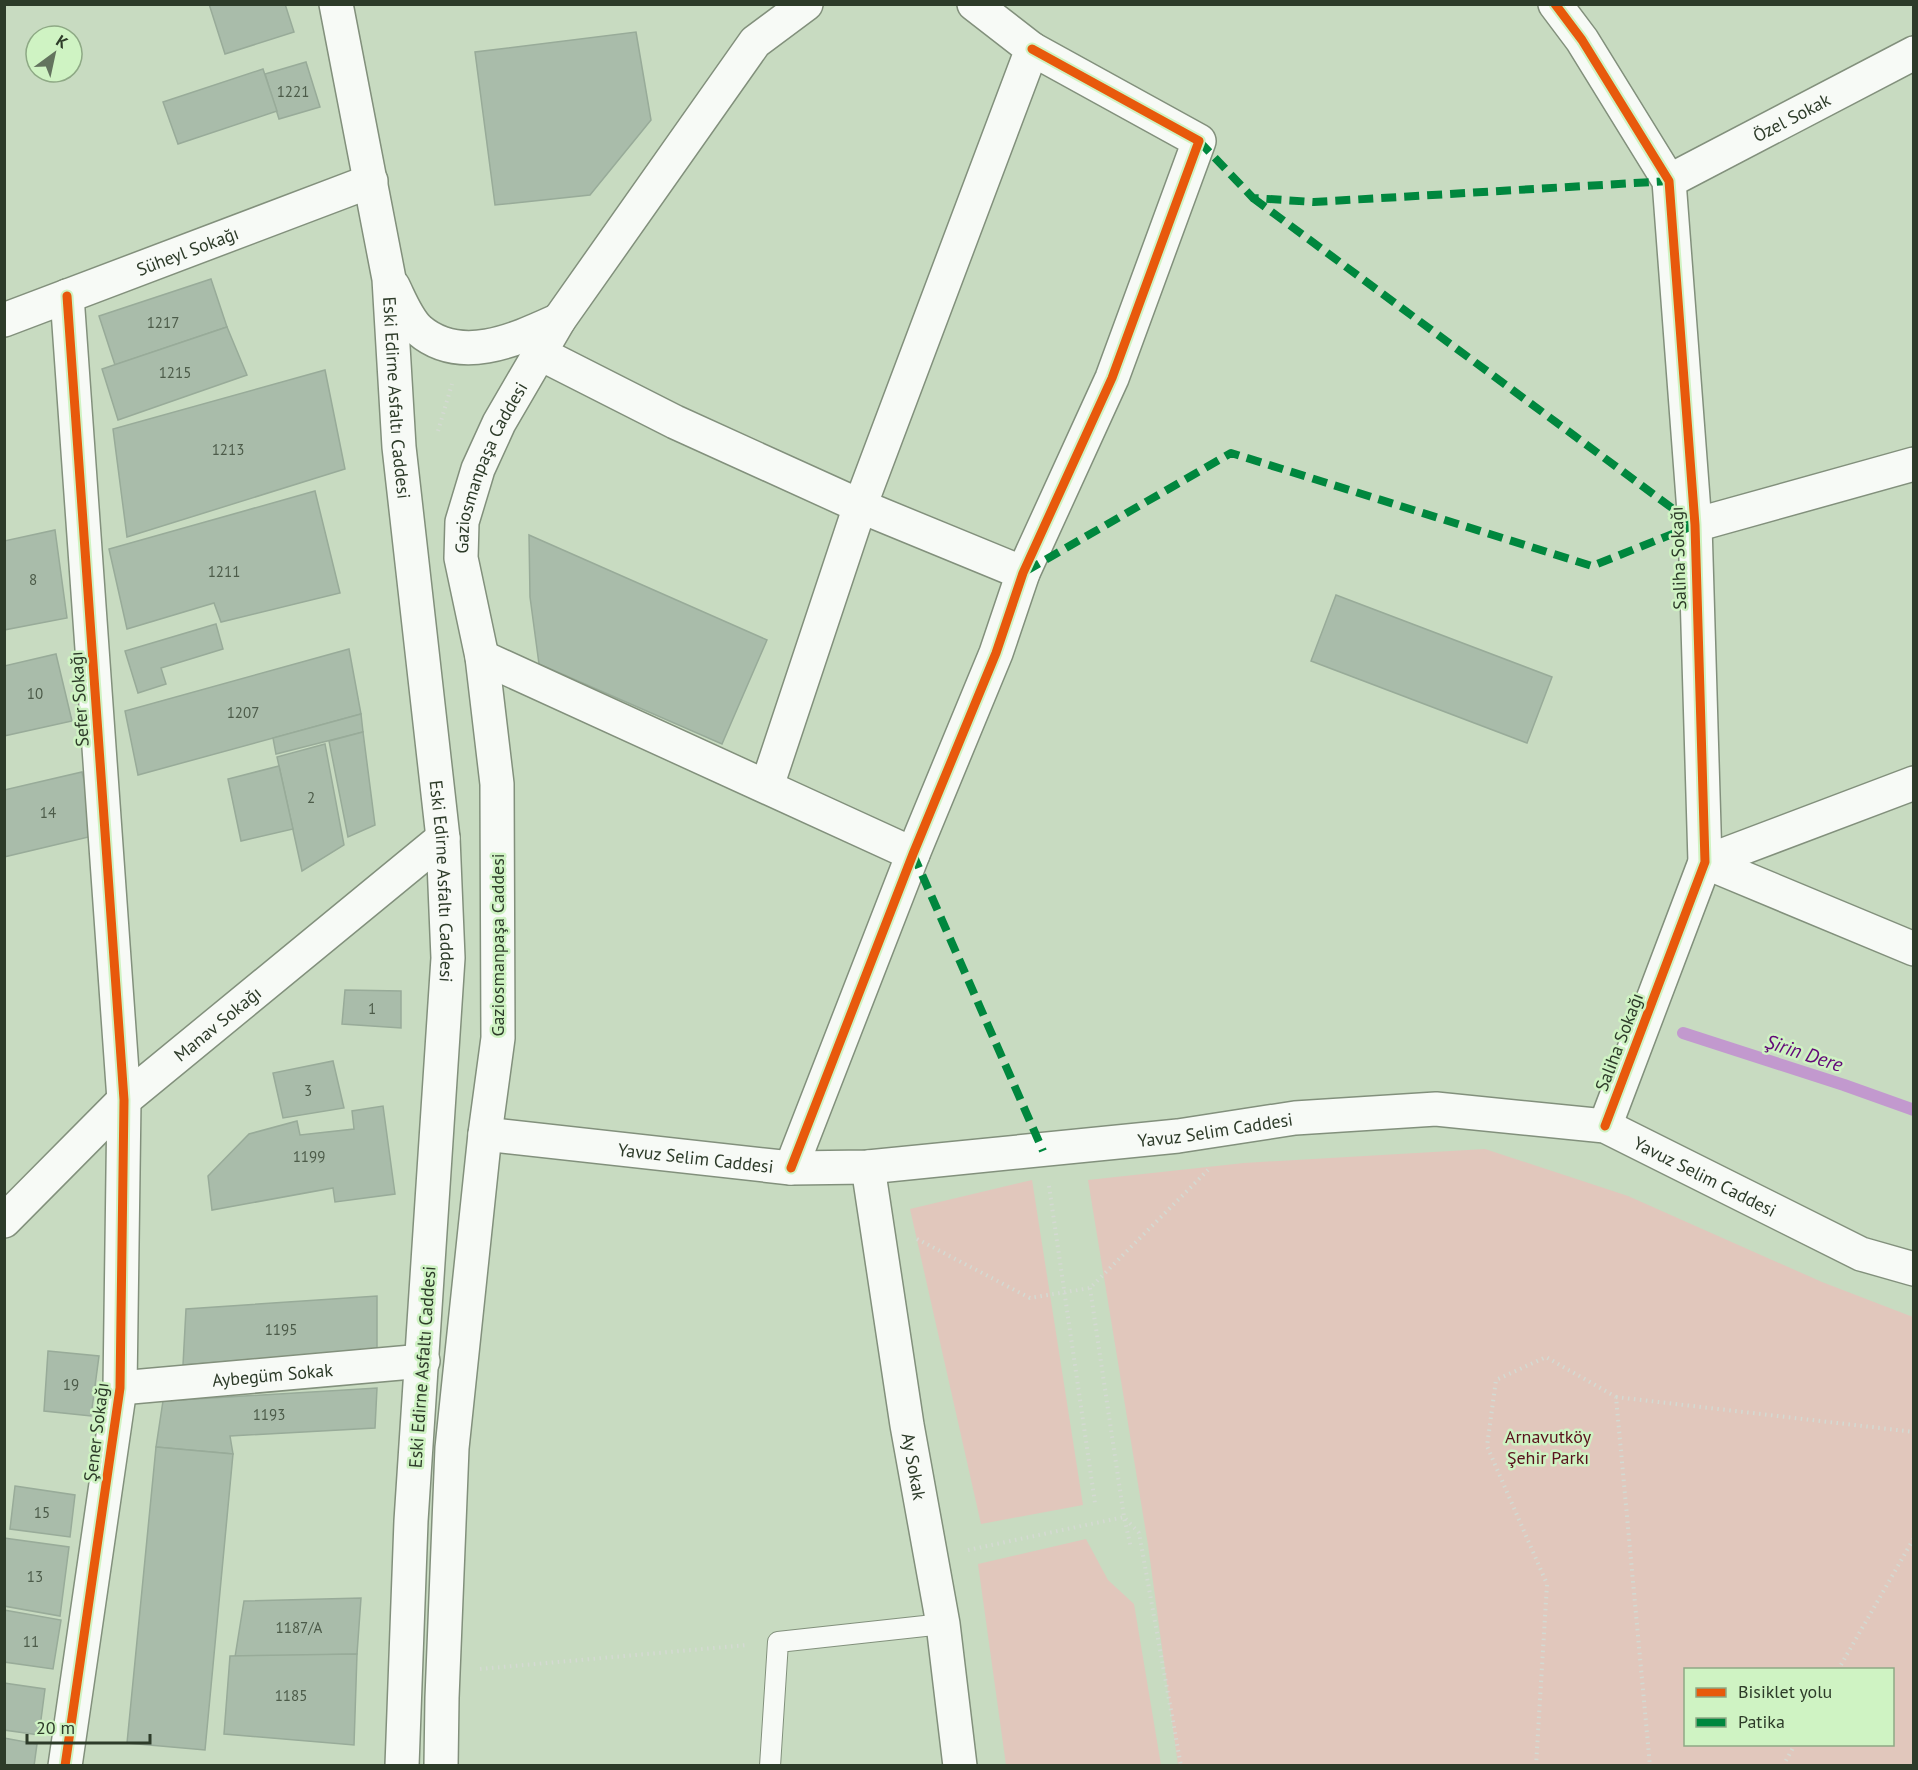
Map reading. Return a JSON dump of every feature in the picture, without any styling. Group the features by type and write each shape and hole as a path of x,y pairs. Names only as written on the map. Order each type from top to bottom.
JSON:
{"street":[{"name":"Eski Edirne Asfaltı Caddesi","path":"336,4 389,279 399,447 443,838 448,958 411,1521 402,1766"},
{"name":"Gaziosmanpaşa Caddesi","path":"485,1134 498,1026 497,784 482,657 461,558 462,522 478,469 499,423 559,320 755,42 806,4"},
{"path":"791,1168 913,854 996,653 1023,573 1112,378 1199,141 1032,49 974,4"},
{"name":"Saliha Sokağı","path":"1555,4 1582,40 1669,181 1695,525 1705,862 1605,1126"},
{"path":"767,786 860,506 1032,49"},
{"name":"Özel Sokak","path":"1669,181 1914,52"},
{"name":"Süheyl Sokağı","path":"4,320 371,181"},
{"path":"389,279 418,329 438,342 463,347 487,347 512,340 559,320"},
{"name":"Sefer Sokağı","path":"67,296 124,1100"},
{"path":"539,353 675,422 860,506 1023,573"},
{"path":"1695,525 1914,464"},
{"path":"482,657 913,854"},
{"path":"1705,862 1914,783"},
{"name":"Manav Sokağı","path":"4,1221 124,1100 443,838"},
{"path":"1705,862 1914,950"},
{"name":"Şener Sokağı","path":"65,1766 120,1388 124,1100"},
{"name":"Yavuz Selim Caddesi","path":"485,1134 791,1168 868,1167 1178,1136 1295,1118 1436,1109 1605,1126 1861,1254 1914,1269"},
{"name":"Eski Edirne Asfaltı Caddesi","path":"441,1766 452,1448 485,1134"},
{"name":"Ay Sokak","path":"868,1167 907,1425 943,1624 960,1766"},
{"name":"Aybegüm Sokak","path":"120,1388 423,1361"}],"lane":[{"path":"770,1766 778,1642 943,1624"}],"path":[{"path":"435,440 463,347"},
{"path":"1044,1151 1095,1503"},
{"path":"876,1218 1030,1298 1090,1288 1212,1166"},
{"path":"1090,1288 1124,1517 1131,1548"},
{"path":"1536,1766 1547,1584 1486,1446 1496,1380 1546,1357 1616,1397 1914,1432"},
{"path":"1616,1397 1650,1766"},
{"path":"932,1557 1124,1517"},
{"path":"1124,1517 1139,1533 1181,1766"},
{"path":"1839,1668 1914,1539"},
{"path":"443,1672 778,1642"},
{"path":"1783,1766 1794,1746"}],"green space":[{"name":"Arnavutköy Şehir Parkı","path":"1485,1149 1628,1196 1822,1282 1913,1317 1913,1765 1178,1765 1148,1545 1088,1180 1244,1163"},
{"path":"1032,1180 1083,1505 981,1524 910,1209"},
{"path":"1086,1539 1108,1580 1134,1604 1161,1765 1006,1765 978,1564"}],"building":[{"path":"209,4 285,4 294,32 225,54"},
{"path":"636,32 651,120 590,195 495,205 475,52"},
{"path":"306,62 320,107 279,119 265,74"},
{"path":"263,69 277,111 178,144 163,102"},
{"path":"211,279 227,327 115,365 99,316"},
{"path":"227,327 247,375 118,420 102,369"},
{"path":"325,370 345,469 127,537 113,429"},
{"path":"315,491 340,593 221,622 214,603 127,629 109,549"},
{"path":"55,530 67,618 4,630 4,541"},
{"path":"529,535 767,640 722,744 539,664 530,597"},
{"path":"1336,595 1552,677 1527,743 1311,661"},
{"path":"216,624 223,649 161,668 166,684 138,693 125,651"},
{"path":"349,649 361,714 138,775 125,711"},
{"path":"56,654 72,721 4,736 4,666"},
{"path":"361,714 363,732 276,754 273,738"},
{"path":"363,732 375,825 348,837 329,741"},
{"path":"325,744 344,845 302,871 277,757"},
{"path":"279,766 293,829 241,841 228,779"},
{"path":"82,772 97,835 4,857 4,790"},
{"path":"345,990 401,991 401,1028 342,1024"},
{"path":"333,1061 344,1108 283,1118 273,1073"},
{"path":"383,1106 395,1194 335,1202 333,1188 212,1210 208,1176 249,1134 297,1121 300,1135 354,1129 352,1111"},
{"path":"377,1296 377,1349 183,1365 186,1309"},
{"path":"48,1351 99,1356 91,1416 44,1411"},
{"path":"377,1388 375,1428 230,1436 233,1454 156,1447 163,1401"},
{"path":"156,1447 233,1454 205,1750 127,1743"},
{"path":"15,1486 75,1495 70,1537 10,1529"},
{"path":"4,1538 69,1547 60,1616 4,1606"},
{"path":"361,1598 357,1654 235,1657 244,1601"},
{"path":"4,1610 61,1620 53,1669 4,1662"},
{"path":"357,1654 354,1745 224,1734 230,1656"},
{"path":"4,1683 45,1689 39,1735 4,1730"},
{"path":"4,1738 37,1744 34,1766 4,1766"}],"waterway":[{"name":"Şirin Dere","path":"1683,1033 1914,1110"}],"marked path":[{"path":"1199,141 1253,198 1314,202 1669,181"},
{"path":"1253,198 1695,525"},
{"path":"1026,571 1231,453 1592,566 1695,525"},
{"path":"913,854 1043,1151"}],"cycle path":[{"path":"1555,4 1582,40 1669,181 1695,525 1705,862 1605,1126"},
{"path":"791,1168 913,854 996,653 1023,573 1112,378 1199,141 1032,49"},
{"path":"65,1766 120,1388 124,1100 67,296"}]}
